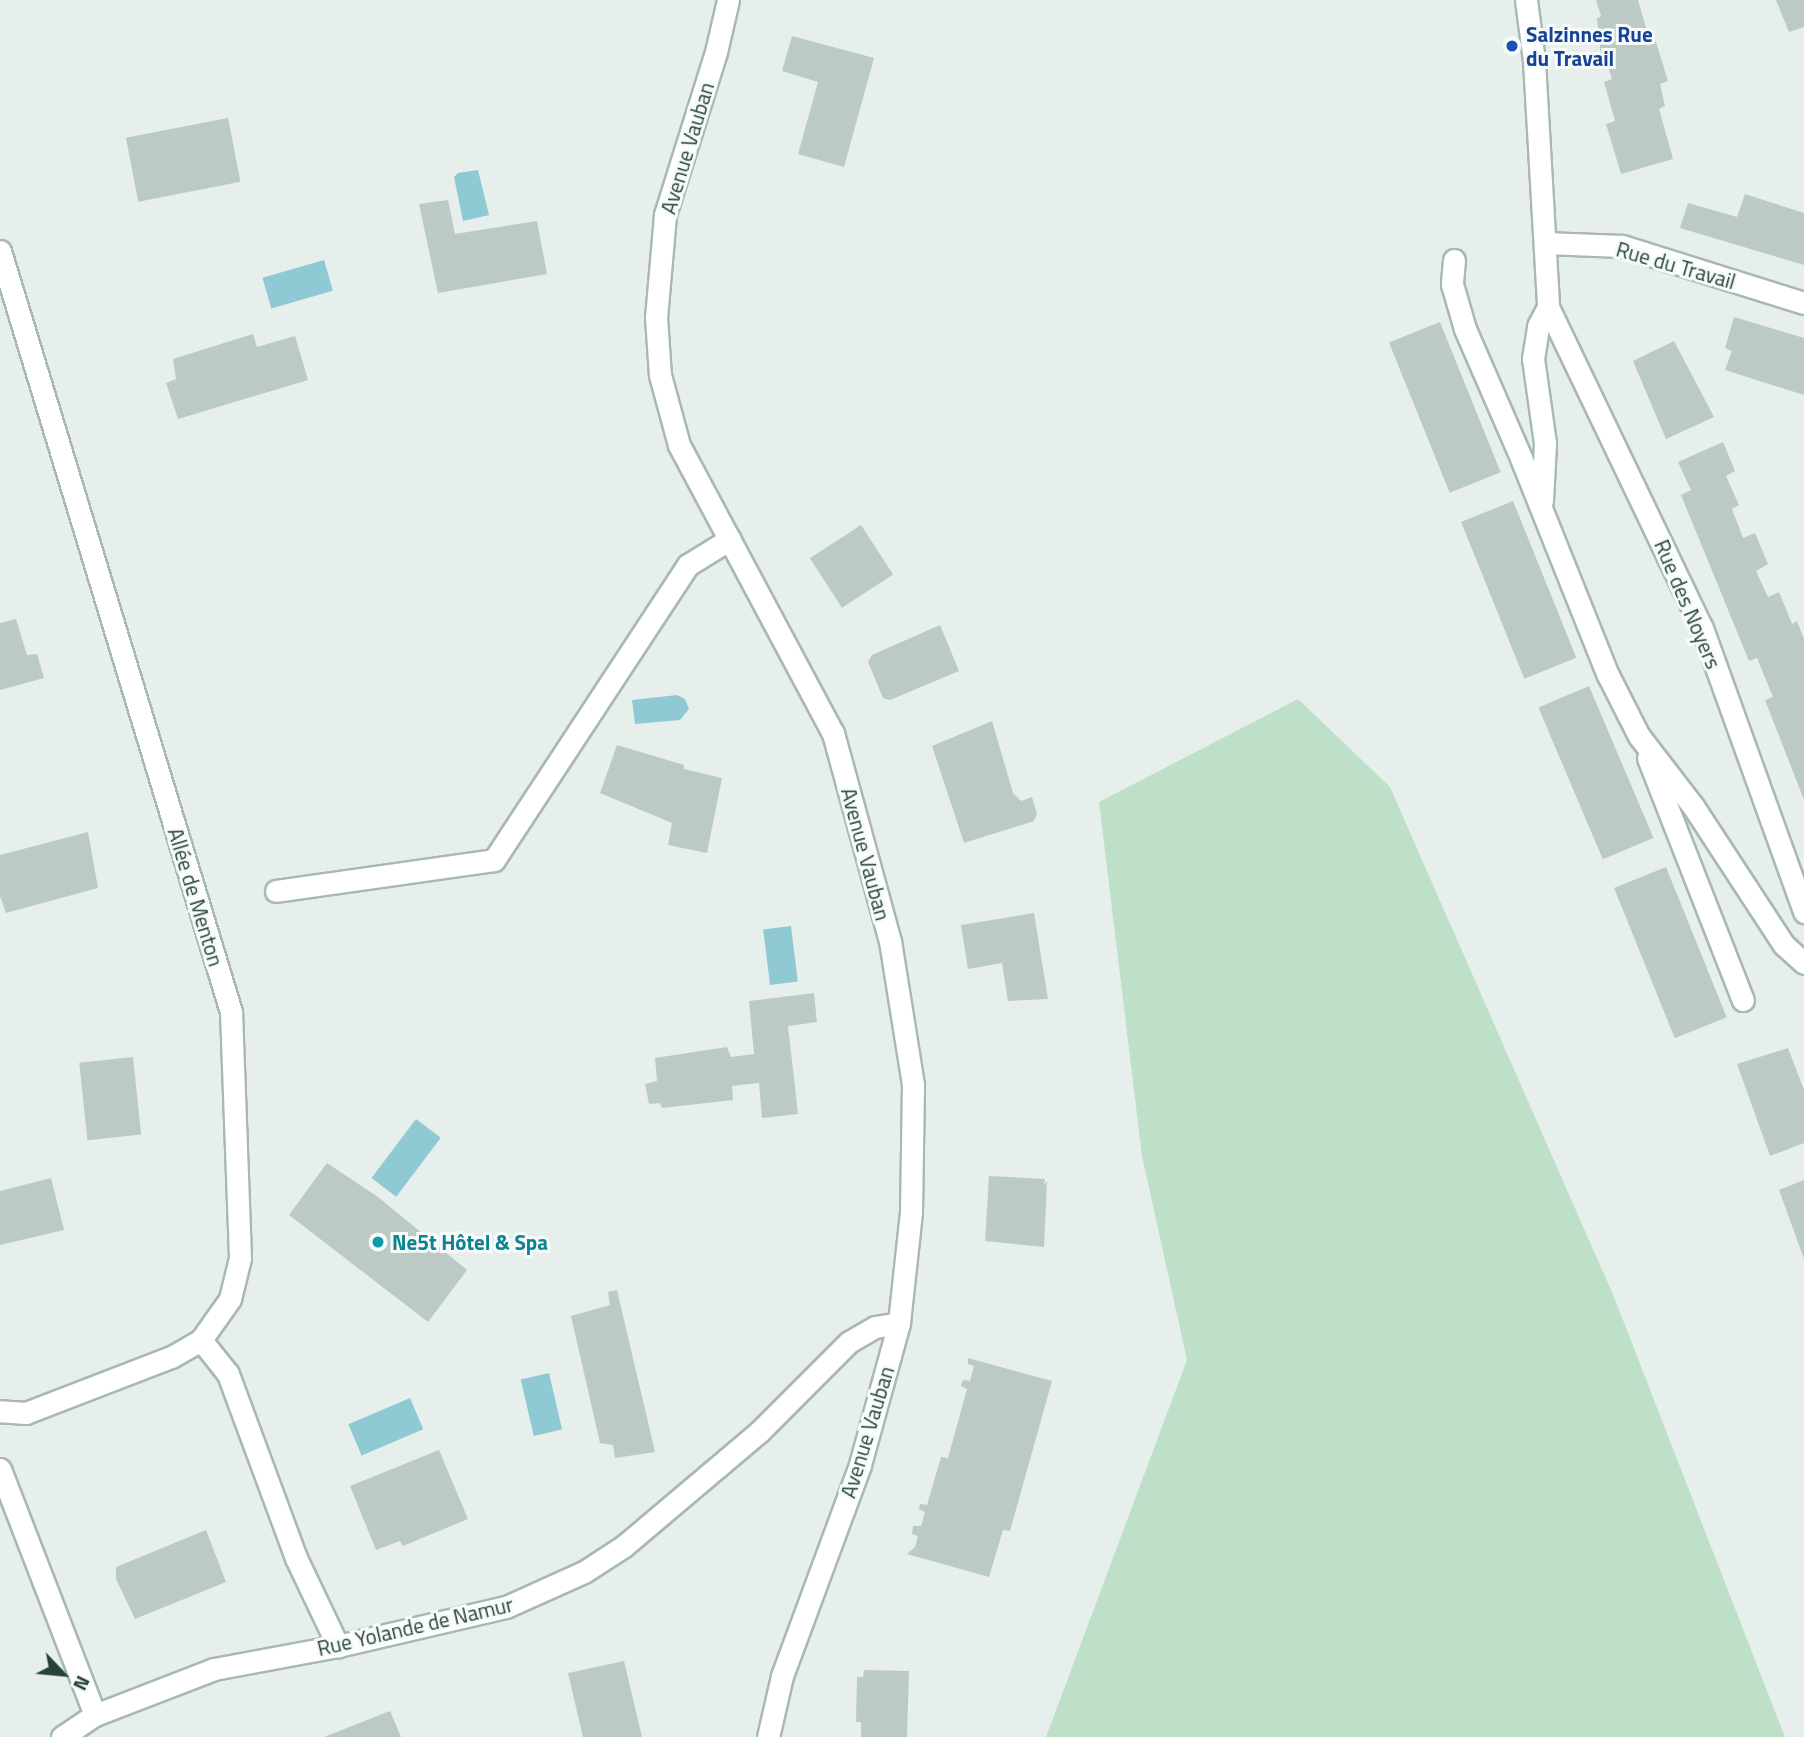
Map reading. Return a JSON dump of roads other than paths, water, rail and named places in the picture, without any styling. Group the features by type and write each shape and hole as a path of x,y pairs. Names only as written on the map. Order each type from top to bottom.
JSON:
{"street":[{"name":"Avenue Vauban","path":"727,0 716,52 664,215 656,317 660,375 679,445 833,733 890,942 913,1085 911,1212 899,1323 860,1465 782,1676 768,1737"},
{"name":"Rue des Noyers","path":"1527,0 1534,61 1548,307 1702,628 1804,912"},
{"name":"Rue du Travail","path":"1545,243 1622,246 1804,303"},
{"name":"Allée de Menton","path":"0,251 231,1012 240,1258 230,1299 201,1340 171,1357 26,1413 0,1411"},
{"name":"Rue des Noyers","path":"1454,260 1452,284 1465,329 1608,675 1639,736 1744,1000"},
{"name":"Rue des Noyers","path":"1541,509 1545,443 1533,359 1538,326 1548,307"},
{"path":"276,891 494,860 688,565 730,539"},
{"name":"Rue des Noyers","path":"1639,736 1693,806 1784,945 1804,963"},
{"name":"Rue Yolande de Namur","path":"62,1737 95,1715 214,1669 338,1646 506,1607 584,1572 633,1539 759,1432 849,1342 875,1327 899,1323"},
{"path":"201,1340 228,1374 296,1558 338,1646"},
{"path":"0,1469 95,1715"}],"water":[{"path":"478,170 489,215 463,221 454,177 458,173"},
{"path":"324,260 333,291 271,308 262,278"},
{"path":"677,695 685,699 689,709 680,720 635,724 632,700"},
{"path":"791,926 798,982 770,985 763,929"},
{"path":"416,1119 441,1138 396,1197 371,1178"},
{"path":"549,1373 562,1430 534,1436 521,1380"},
{"path":"410,1398 423,1429 362,1455 348,1424"}],"place":[{"name":"Salzinnes Rue du Travail","path":"1512,46"},
{"name":"Ne5t Hôtel & Spa","path":"378,1242"}]}
